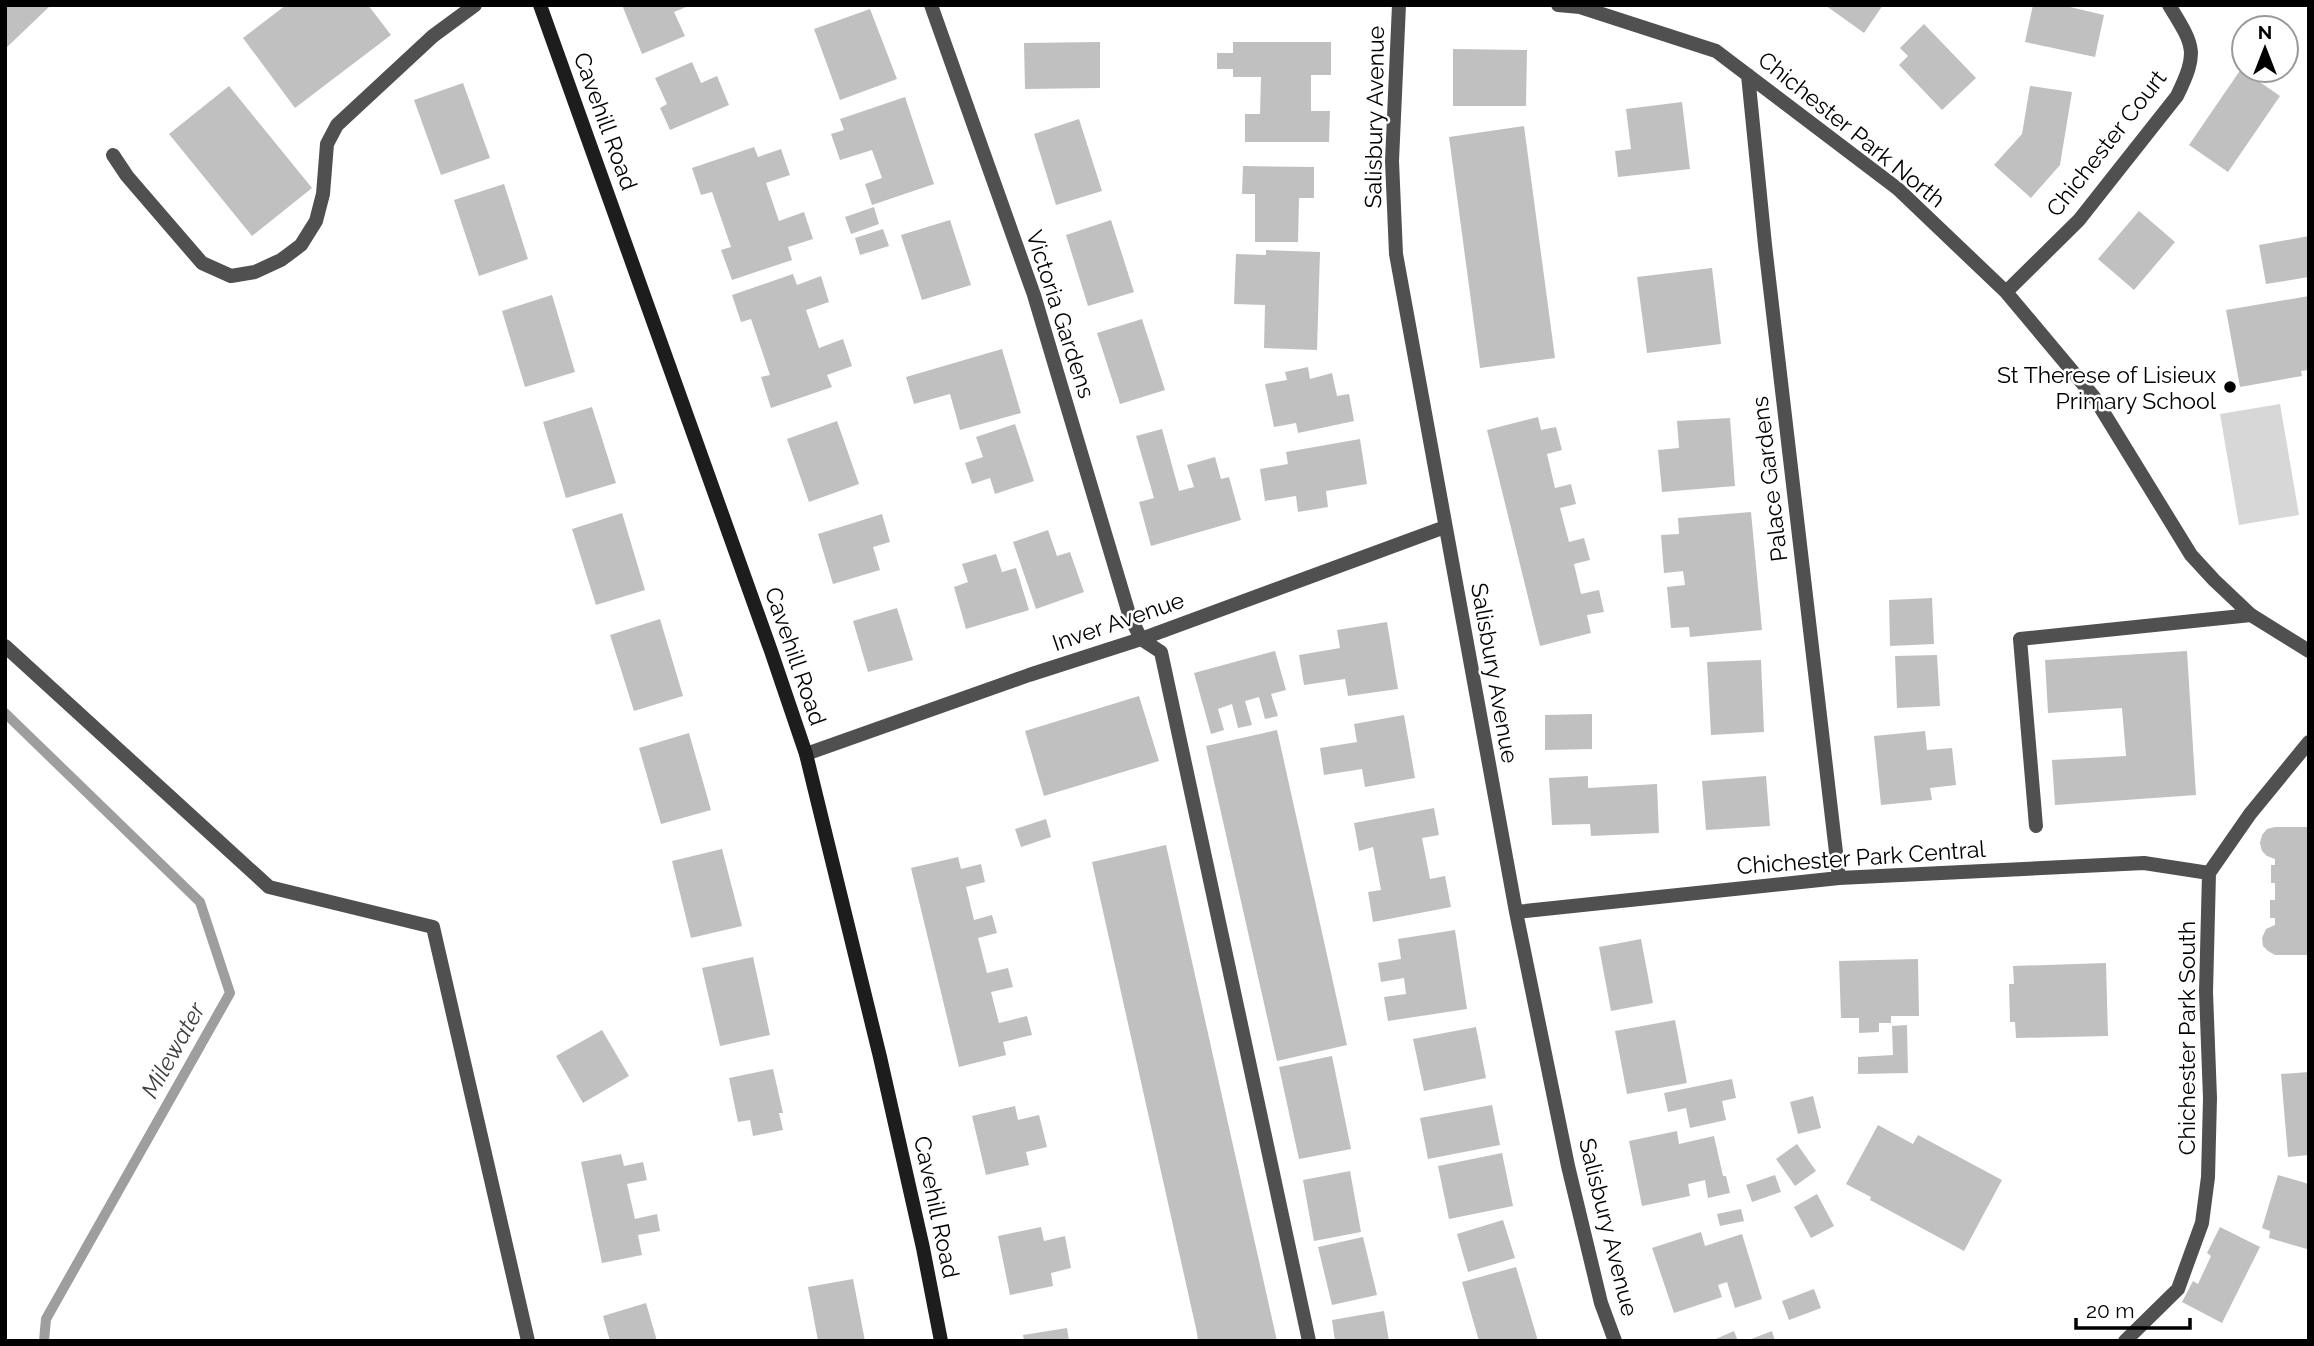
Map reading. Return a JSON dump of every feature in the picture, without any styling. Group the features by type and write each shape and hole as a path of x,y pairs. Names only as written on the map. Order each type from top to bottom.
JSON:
{"main road":[{"name":"Cavehill Road","path":"540,5 806,754 883,1069 941,1341"}],"street":[{"path":"113,155 127,176 202,262 231,276 255,272 281,260 301,245 316,221 323,194 327,144 337,125 433,36 475,5"},
{"name":"Victoria Gardens","path":"930,5 1034,295 1129,614 1141,639 1161,652 1309,1341"},
{"name":"Salisbury Avenue","path":"1399,5 1392,161 1396,254 1516,912 1568,1166 1601,1303 1615,1341"},
{"name":"Chichester Park North","path":"1558,5 1580,7 1716,51 1898,190 2006,292 2094,397 2191,555 2251,615 2309,651"},
{"name":"Chichester Court","path":"2006,292 2079,220 2177,96 2188,73 2192,51 2186,33 2169,5"},
{"name":"Palace Gardens","path":"1748,75 1839,878"},
{"name":"Inver Avenue","path":"806,754 1029,675 1141,639 1445,527"},
{"path":"2036,826 2020,639 2251,615"},
{"path":"5,646 270,887 433,928 528,1341"},
{"path":"2209,873 2249,814 2309,742"},
{"name":"Chichester Park Central","path":"1516,912 1839,878 2144,863 2209,873"},
{"name":"Chichester Park South","path":"2125,1341 2178,1289 2202,1223 2208,1177 2210,1098 2206,992 2209,873"}],"shaded area":[{"path":"2280,404 2299,515 2239,525 2220,414"}],"building":[{"path":"5,5 51,5 5,49"},
{"path":"286,5 368,5 391,35 295,108 243,38"},
{"path":"622,5 685,5 686,7 674,12 685,36 642,54"},
{"path":"1825,5 1883,5 1864,33"},
{"path":"2033,5 2070,5 2104,15 2095,57 2025,42"},
{"path":"870,9 897,79 840,100 814,29"},
{"path":"1924,24 1976,78 1942,110 1899,65 1908,56 1900,48"},
{"path":"1100,42 1100,88 1025,89 1024,43"},
{"path":"1233,42 1331,42 1331,75 1311,75 1311,111 1330,111 1329,142 1245,142 1245,114 1260,114 1261,77 1233,77 1233,69 1217,69 1217,53 1233,53"},
{"path":"1453,49 1527,50 1526,106 1453,106"},
{"path":"692,62 701,83 717,76 729,105 670,130 660,108 667,104 655,78"},
{"path":"463,83 490,158 441,175 414,100"},
{"path":"2231,84 2263,84 2280,96 2228,172 2189,145"},
{"path":"229,86 312,188 252,236 169,134"},
{"path":"2030,86 2072,92 2060,165 2031,198 1994,165 2022,134"},
{"path":"905,97 934,184 872,205 865,184 882,178 872,150 840,160 831,134 844,130 840,119"},
{"path":"1682,102 1690,169 1618,177 1615,151 1631,149 1626,109"},
{"path":"1079,119 1102,191 1056,205 1034,134"},
{"path":"1524,126 1555,358 1480,368 1449,137"},
{"path":"754,147 758,157 781,149 790,175 766,183 779,221 804,212 813,239 788,247 792,260 732,280 721,250 731,247 712,192 701,195 692,168"},
{"path":"1243,166 1314,167 1314,198 1299,198 1298,242 1255,242 1255,194 1242,194"},
{"path":"504,184 528,259 479,276 454,200"},
{"path":"874,207 879,224 851,234 845,217"},
{"path":"2139,211 2175,242 2134,290 2098,259"},
{"path":"950,220 971,285 922,300 901,235"},
{"path":"1111,220 1134,292 1088,306 1066,235"},
{"path":"883,229 889,246 860,255 855,238"},
{"path":"2309,236 2309,277 2266,284 2259,245"},
{"path":"1266,250 1320,252 1317,350 1264,348 1265,305 1234,304 1236,254 1266,255"},
{"path":"1712,268 1721,344 1647,353 1637,277"},
{"path":"793,274 797,285 821,276 829,302 806,310 819,348 843,339 852,366 827,375 832,387 771,408 761,377 770,375 751,319 741,322 732,295"},
{"path":"552,295 575,372 525,387 502,311"},
{"path":"2309,296 2309,370 2301,371 2302,376 2240,387 2226,310"},
{"path":"1142,319 1165,390 1120,404 1097,333"},
{"path":"1002,349 1021,413 960,430 950,394 914,404 906,377"},
{"path":"1308,367 1310,379 1332,373 1337,396 1349,394 1354,421 1298,433 1296,423 1274,427 1265,384 1287,380 1285,372"},
{"path":"592,407 616,483 566,498 543,422"},
{"path":"1538,417 1541,430 1556,427 1562,450 1547,454 1555,488 1571,484 1576,504 1560,508 1569,542 1584,538 1590,560 1574,564 1581,594 1599,590 1604,612 1587,615 1591,633 1540,646 1487,430"},
{"path":"1730,418 1735,486 1662,492 1658,450 1679,448 1677,421"},
{"path":"837,421 859,484 809,502 787,439"},
{"path":"1015,424 1034,481 995,494 990,478 972,484 965,463 983,457 976,437"},
{"path":"1162,429 1179,491 1194,487 1187,465 1215,457 1221,479 1229,477 1241,520 1151,546 1139,502 1154,498 1136,436"},
{"path":"1360,439 1367,484 1326,491 1328,507 1298,512 1296,496 1265,501 1260,469 1288,464 1286,452"},
{"path":"1751,512 1762,630 1690,637 1689,627 1671,628 1667,587 1685,585 1683,571 1664,573 1661,535 1679,534 1678,518"},
{"path":"622,513 645,590 596,605 572,529"},
{"path":"882,514 890,542 873,547 880,570 833,584 818,534"},
{"path":"1048,530 1057,556 1070,552 1084,592 1036,609 1013,542"},
{"path":"996,554 1002,572 1016,568 1029,610 966,629 954,587 968,582 962,564"},
{"path":"1932,598 1934,644 1890,646 1889,600"},
{"path":"897,608 913,660 868,672 853,621"},
{"path":"660,619 683,696 634,711 610,635"},
{"path":"1387,622 1398,689 1348,696 1345,679 1304,685 1299,655 1340,648 1337,630"},
{"path":"1275,651 1286,690 1271,694 1278,716 1265,719 1259,697 1245,701 1252,725 1238,728 1232,704 1218,709 1224,730 1211,734 1194,673"},
{"path":"2187,651 2196,795 2055,805 2052,760 2126,756 2122,708 2048,713 2045,660"},
{"path":"1937,655 1940,706 1897,708 1895,656"},
{"path":"1761,660 1764,732 1711,735 1707,662"},
{"path":"1139,696 1159,761 1044,796 1025,731"},
{"path":"1592,714 1592,749 1545,750 1545,715"},
{"path":"1404,715 1415,778 1365,787 1362,769 1324,775 1320,748 1357,742 1354,724"},
{"path":"1277,730 1347,1045 1277,1061 1206,746"},
{"path":"1925,731 1927,750 1952,748 1956,785 1930,788 1932,800 1881,805 1874,736"},
{"path":"689,733 711,810 661,824 639,748"},
{"path":"1588,776 1588,788 1657,784 1659,833 1591,836 1590,824 1552,825 1549,778"},
{"path":"1766,776 1770,826 1706,830 1702,781"},
{"path":"1434,808 1439,835 1422,838 1430,879 1445,876 1451,907 1373,922 1368,892 1381,890 1373,847 1359,851 1354,823"},
{"path":"1046,819 1051,837 1021,847 1015,829"},
{"path":"2309,827 2309,955 2275,955 2263,946 2262,938 2266,929 2275,925 2275,918 2270,918 2270,900 2275,900 2271,865 2275,865 2275,859 2262,851 2260,843 2267,829"},
{"path":"1166,845 1277,1341 1198,1341 1092,862"},
{"path":"722,849 742,926 691,938 672,861"},
{"path":"958,857 961,869 981,864 985,882 966,887 974,920 992,915 997,933 978,938 987,973 1008,968 1013,987 991,992 999,1023 1027,1016 1032,1035 1003,1042 1006,1055 959,1067 911,868"},
{"path":"1455,930 1467,1009 1388,1021 1384,997 1406,994 1404,978 1381,982 1378,963 1401,959 1398,939"},
{"path":"1641,939 1653,1003 1611,1011 1599,947"},
{"path":"753,957 770,1035 720,1046 702,968"},
{"path":"1918,959 1919,1016 1891,1016 1891,1023 1879,1023 1879,1032 1859,1033 1859,1018 1841,1018 1839,961"},
{"path":"2106,963 2108,1036 2016,1038 2015,1022 2010,1022 2009,984 2014,984 2013,966"},
{"path":"1675,1020 1687,1083 1627,1094 1615,1031"},
{"path":"1907,1025 1908,1073 1858,1074 1858,1057 1893,1055 1892,1026"},
{"path":"1476,1027 1486,1078 1424,1091 1413,1039"},
{"path":"602,1030 629,1076 583,1103 556,1056"},
{"path":"1332,1056 1351,1149 1299,1159 1279,1067"},
{"path":"773,1069 783,1113 779,1113 783,1130 753,1136 750,1120 738,1122 729,1078"},
{"path":"2309,1072 2309,1155 2288,1157 2281,1074"},
{"path":"1732,1079 1736,1098 1722,1101 1726,1120 1690,1128 1686,1108 1668,1112 1664,1093"},
{"path":"1813,1096 1821,1128 1798,1134 1790,1102"},
{"path":"1492,1105 1500,1145 1428,1159 1420,1118"},
{"path":"1015,1106 1018,1120 1039,1115 1047,1147 1026,1152 1029,1165 986,1175 972,1116"},
{"path":"1878,1125 1913,1144 1918,1135 2002,1180 1964,1251 1846,1184"},
{"path":"1677,1131 1679,1144 1714,1136 1723,1176 1726,1176 1730,1193 1708,1198 1705,1180 1688,1184 1690,1196 1642,1206 1629,1141"},
{"path":"1797,1144 1816,1171 1795,1186 1776,1159"},
{"path":"1502,1153 1513,1206 1449,1219 1438,1166"},
{"path":"621,1154 624,1166 643,1162 647,1180 627,1184 635,1219 657,1214 660,1231 638,1235 642,1255 602,1263 581,1162"},
{"path":"1350,1171 1361,1232 1314,1241 1303,1180"},
{"path":"1775,1175 1781,1192 1752,1202 1746,1185"},
{"path":"2278,1175 2309,1184 2307,1249 2269,1238 2270,1231 2262,1228"},
{"path":"1817,1194 1834,1226 1811,1238 1794,1207"},
{"path":"1741,1209 1744,1221 1720,1226 1717,1214"},
{"path":"1503,1220 1515,1258 1468,1272 1457,1234"},
{"path":"1041,1227 1044,1241 1065,1236 1071,1268 1051,1273 1053,1286 1010,1295 998,1236"},
{"path":"2220,1227 2260,1247 2222,1323 2182,1302 2193,1281 2198,1284 2211,1256 2207,1253"},
{"path":"1701,1232 1705,1246 1742,1234 1762,1299 1735,1308 1727,1282 1718,1285 1722,1297 1674,1313 1652,1248"},
{"path":"1363,1237 1377,1295 1332,1305 1318,1247"},
{"path":"1516,1267 1538,1341 1479,1341 1462,1282"},
{"path":"853,1279 865,1341 818,1341 808,1287"},
{"path":"1814,1289 1821,1308 1789,1320 1782,1301"},
{"path":"646,1303 657,1341 610,1341 603,1316"},
{"path":"1384,1311 1389,1341 1335,1341 1332,1320"},
{"path":"1067,1328 1069,1341 1024,1341 1023,1335"},
{"path":"1734,1331 1738,1341 1711,1341"},
{"path":"1772,1331 1775,1341 1746,1341"}],"waterway":[{"name":"Milewater","path":"5,713 200,902 230,993 46,1319 44,1341"}],"place":[{"name":"St Therese of Lisieux Primary School","path":"2230,387"}]}
